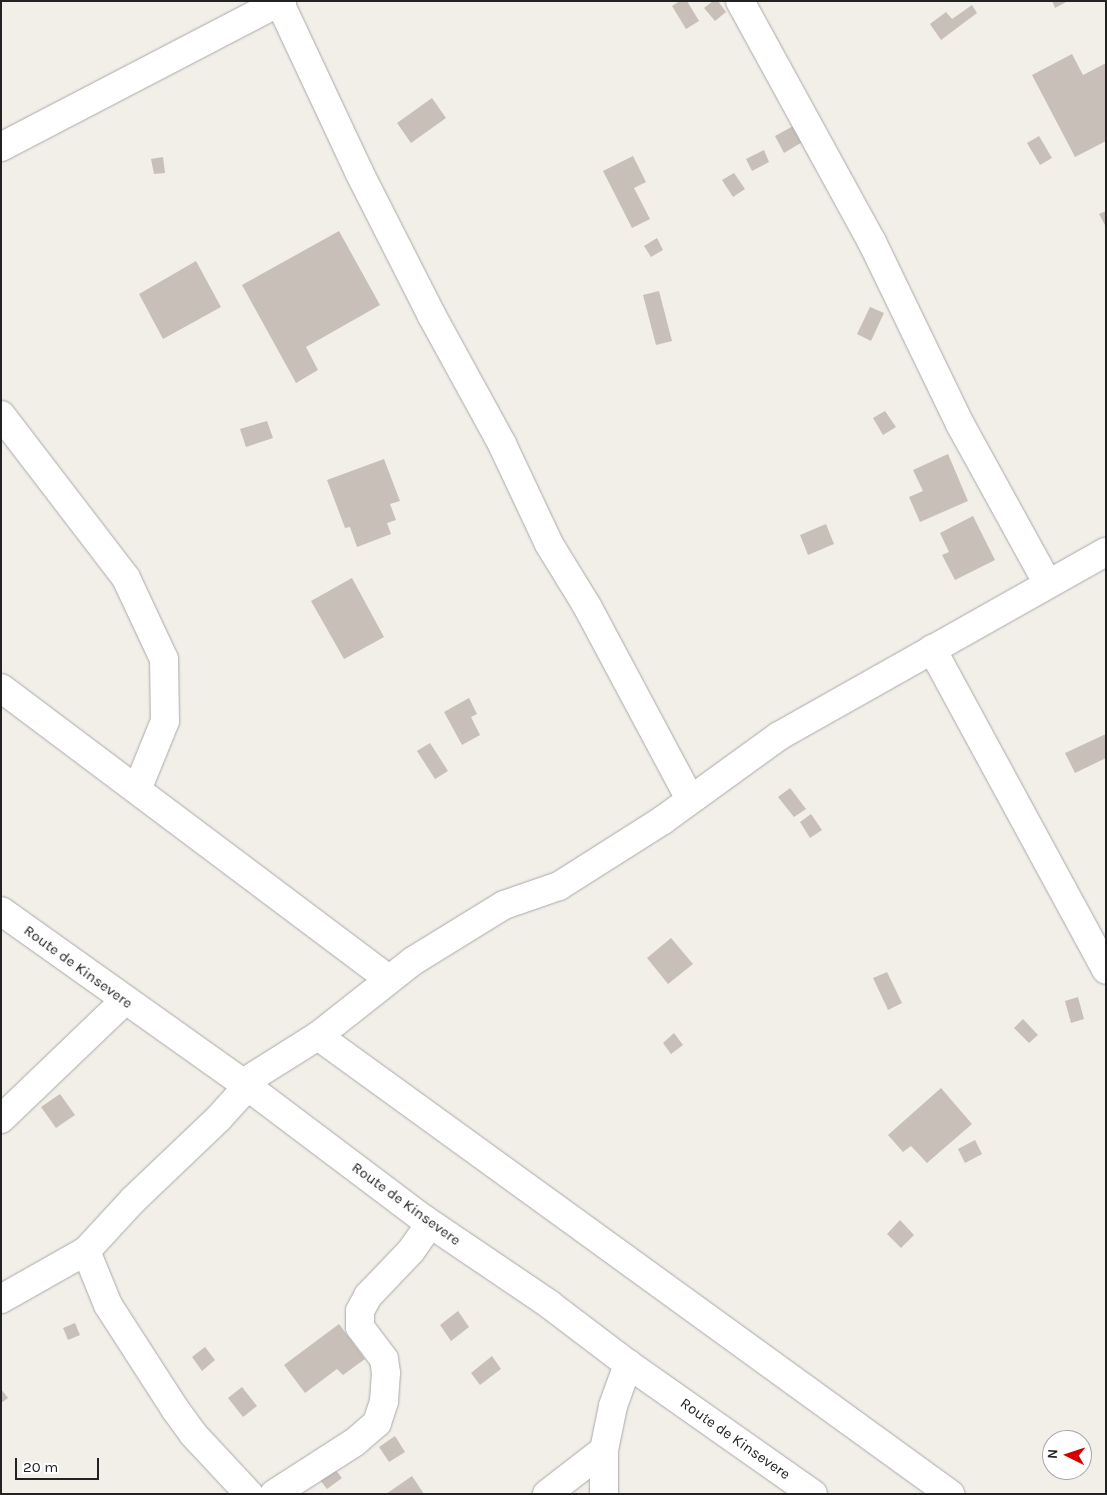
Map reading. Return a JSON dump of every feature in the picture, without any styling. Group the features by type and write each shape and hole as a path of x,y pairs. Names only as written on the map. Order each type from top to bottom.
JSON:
{"street":[{"path":"740,1 872,242 960,424 1048,582"},
{"path":"1,147 280,2 359,172 432,316 502,444 549,544 587,606 690,799"},
{"path":"1,415 126,578 164,659 165,721 136,790"},
{"path":"1,1299 86,1251 133,1200 219,1118 239,1096 243,1083 318,1036 388,979 504,905 559,886 690,799 778,736 1048,582 1106,552"},
{"path":"932,649 1106,970"},
{"path":"1,688 388,979"},
{"name":"Route de Kinsevere","path":"1,911 124,1001 243,1083 425,1220 549,1304 628,1364 813,1494"},
{"path":"1,1120 124,1001"},
{"path":"318,1036 950,1494"},
{"path":"274,1494 355,1442 377,1423 384,1401 386,1373 384,1359 360,1328 360,1311 368,1296 411,1251 427,1228 425,1220"},
{"path":"86,1251 108,1305 175,1408 193,1434 249,1494"},
{"path":"604,1494 604,1450 613,1406 628,1364"},
{"path":"547,1494 604,1450"}],"building":[{"path":"680,1 687,1 699,21 686,29 672,6"},
{"path":"713,1 718,1 726,12 715,21 704,8"},
{"path":"1052,1 1068,1 1055,8"},
{"path":"972,5 977,13 941,40 930,24 946,12 952,19"},
{"path":"1072,54 1083,75 1106,63 1106,141 1075,157 1032,75"},
{"path":"432,98 446,118 411,143 397,123"},
{"path":"795,125 804,141 784,153 775,136"},
{"path":"1039,136 1052,158 1040,165 1027,143"},
{"path":"764,150 769,162 752,171 746,159"},
{"path":"633,156 646,182 634,188 650,219 632,228 603,171"},
{"path":"163,157 165,173 154,174 151,159"},
{"path":"734,173 745,189 733,197 722,180"},
{"path":"1106,211 1106,227 1099,214"},
{"path":"339,231 380,305 306,347 318,370 296,383 242,285"},
{"path":"657,238 663,250 651,257 644,246"},
{"path":"196,261 221,307 163,339 139,294"},
{"path":"659,291 672,341 656,345 643,295"},
{"path":"870,307 884,313 871,341 857,334"},
{"path":"885,411 896,427 883,435 873,418"},
{"path":"267,421 273,438 246,447 240,429"},
{"path":"948,454 968,501 920,522 909,497 923,491 913,470"},
{"path":"384,459 400,501 390,504 396,520 387,523 391,534 357,547 350,527 345,528 327,480"},
{"path":"973,516 995,560 955,580 942,555 949,552 940,533"},
{"path":"826,524 834,544 808,555 800,535"},
{"path":"352,578 384,637 344,659 311,601"},
{"path":"469,698 477,714 471,717 480,735 462,745 444,712"},
{"path":"1106,734 1106,758 1075,773 1065,753"},
{"path":"430,743 448,771 435,779 417,751"},
{"path":"790,788 806,809 794,817 778,797"},
{"path":"811,814 822,830 810,838 800,822"},
{"path":"671,938 693,964 668,984 647,958"},
{"path":"887,972 902,1003 888,1010 873,978"},
{"path":"1078,997 1084,1019 1071,1023 1065,1001"},
{"path":"1023,1019 1038,1035 1029,1043 1014,1028"},
{"path":"674,1033 683,1045 671,1054 663,1043"},
{"path":"941,1088 972,1124 927,1163 911,1146 903,1152 888,1135"},
{"path":"60,1094 75,1115 56,1128 41,1107"},
{"path":"975,1140 982,1154 965,1163 958,1149"},
{"path":"900,1220 914,1235 901,1248 887,1234"},
{"path":"458,1311 469,1327 451,1341 440,1325"},
{"path":"75,1323 80,1335 68,1340 63,1328"},
{"path":"339,1324 365,1359 343,1375 337,1369 305,1393 284,1365"},
{"path":"205,1347 215,1360 202,1371 192,1357"},
{"path":"492,1356 501,1369 480,1385 471,1373"},
{"path":"242,1387 257,1406 243,1417 228,1398"},
{"path":"1,1389 8,1398 1,1403"},
{"path":"395,1436 405,1452 389,1462 379,1447"},
{"path":"330,1463 342,1478 327,1489 316,1475"},
{"path":"412,1476 424,1494 386,1494"}]}
